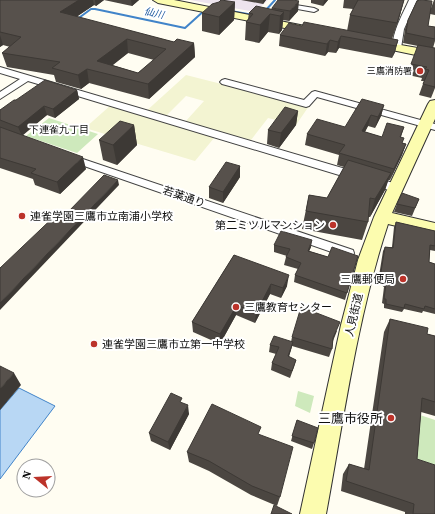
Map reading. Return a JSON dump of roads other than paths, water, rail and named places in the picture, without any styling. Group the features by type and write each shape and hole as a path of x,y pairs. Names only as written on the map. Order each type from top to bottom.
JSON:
{"main road":[{"path":"158,0 206,9 267,14 319,32"},
{"path":"363,41 435,55"},
{"name":"人見街道","path":"313,514 351,325 367,260 382,217 430,126 435,104"},
{"path":"382,217 435,229"}],"street":[{"path":"397,48 397,39 403,21 413,0"},
{"path":"267,14 277,3 314,10"},
{"path":"0,70 396,188"},
{"path":"0,96 27,78"},
{"path":"224,82 306,104 315,94 430,126"},
{"name":"若葉通り","path":"58,154 367,260"}],"water":[{"path":"19,388 55,406 0,479 0,410"}],"waterway":[{"name":"仙川","path":"265,11 275,0"},
{"name":"仙川","path":"76,20 91,9 95,9 185,28 206,9"},
{"name":"仙川","path":"231,11 253,15"}],"place":[{"name":"三鷹消防署","path":"420,71"},
{"name":"連雀学園三鷹市立南浦小学校","path":"22,216"},
{"name":"第二ミツルマンション","path":"333,225"},
{"name":"三鷹郵便局","path":"403,279"},
{"name":"三鷹教育センター","path":"236,307"},
{"name":"連雀学園三鷹市立第一中学校","path":"94,344"},
{"name":"三鷹市役所","path":"391,418"}],"district":[{"name":"下連雀九丁目","path":"59,129"}]}
